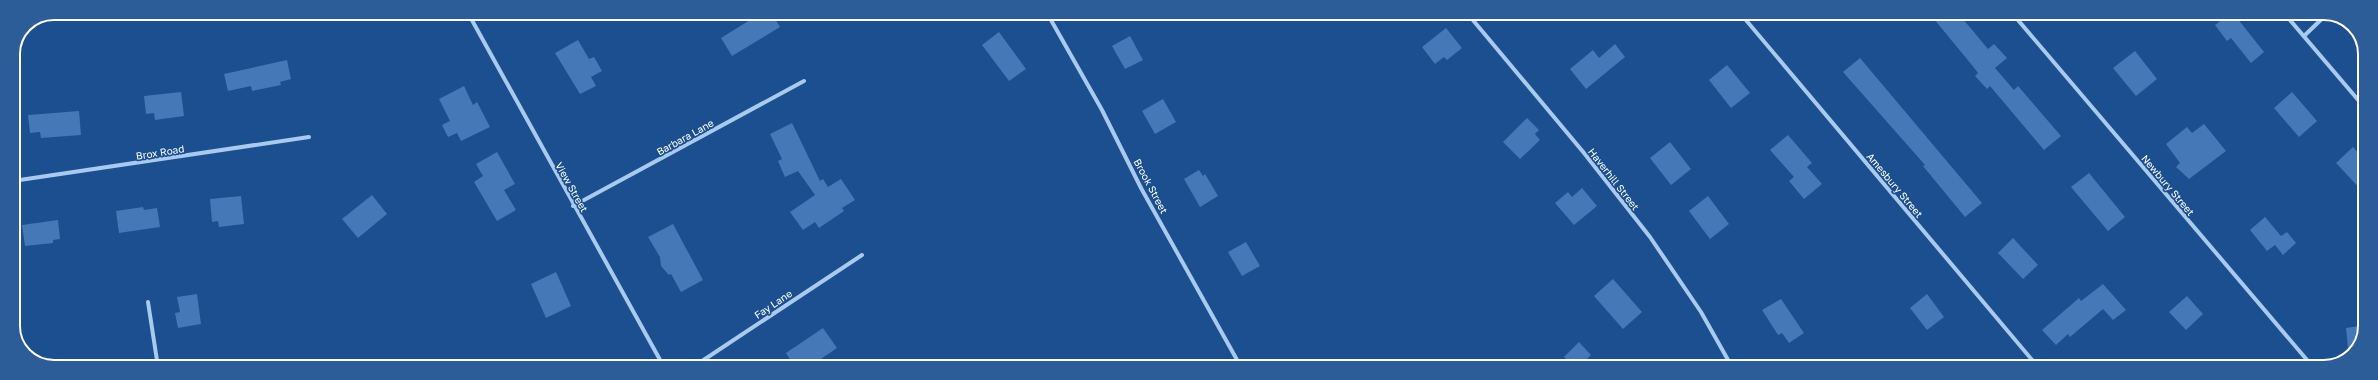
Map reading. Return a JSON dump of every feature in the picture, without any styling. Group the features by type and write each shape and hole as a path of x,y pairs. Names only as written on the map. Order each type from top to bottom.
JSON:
{"street":[{"name":"View Street","path":"472,20 573,206 660,360"},
{"name":"Brook Street","path":"1051,20 1102,110 1141,188 1237,360"},
{"name":"Haverhill Street","path":"1473,20 1584,153 1650,237 1702,312 1728,360"},
{"name":"Amesbury Street","path":"1746,20 2032,360"},
{"name":"Newbury Street","path":"2018,20 2307,360"},
{"path":"2290,20 2358,100"},
{"path":"2304,36 2321,20"},
{"name":"Barbara Lane","path":"573,206 804,81"},
{"name":"Brox Road","path":"20,180 310,137"},
{"name":"Fay Lane","path":"704,360 862,255"},
{"path":"148,302 157,360"}],"building":[{"path":"750,20 776,20 780,27 732,56 721,38"},
{"path":"1935,20 1964,20 1988,49 1994,44 2007,58 1995,68 2014,90 2018,86 2061,136 2044,150 1990,86 1987,89 1975,76 1978,73"},
{"path":"2221,20 2239,20 2264,52 2251,63 2231,38 2227,41 2215,25"},
{"path":"1446,28 1462,48 1447,60 1444,57 1435,64 1422,47"},
{"path":"999,32 1026,69 1009,81 982,45"},
{"path":"1130,36 1143,60 1125,69 1112,46"},
{"path":"578,40 589,59 594,57 602,71 591,77 596,86 580,94 555,53"},
{"path":"1615,44 1625,57 1586,89 1570,69 1593,50 1599,58"},
{"path":"2135,51 2157,79 2136,96 2113,68"},
{"path":"1860,58 1982,203 1965,217 1923,166 1925,165 1843,72"},
{"path":"287,60 291,79 280,82 281,85 252,91 251,86 228,91 224,74"},
{"path":"1727,65 1750,93 1731,108 1709,80"},
{"path":"464,86 473,105 477,102 490,127 461,141 457,133 448,137 442,125 450,121 439,99"},
{"path":"181,92 184,116 155,120 154,113 146,114 144,96"},
{"path":"2292,92 2317,121 2299,137 2274,108"},
{"path":"1163,99 1176,122 1155,134 1142,111"},
{"path":"79,111 81,135 41,138 40,132 30,133 28,115"},
{"path":"1527,118 1539,130 1535,134 1540,140 1520,159 1503,142"},
{"path":"792,123 820,181 823,179 828,187 841,179 855,200 842,208 844,211 819,228 815,222 803,230 790,212 815,195 798,171 785,177 778,161 782,159 770,134"},
{"path":"2204,124 2226,151 2189,179 2176,167 2180,163 2166,144 2187,127 2192,133"},
{"path":"1788,135 1812,163 1807,167 1822,184 1804,199 1789,181 1794,177 1770,150"},
{"path":"1670,142 1691,169 1671,185 1650,158"},
{"path":"2353,147 2358,152 2358,187 2336,163"},
{"path":"497,152 515,184 504,190 516,210 497,221 474,182 483,176 476,164"},
{"path":"1199,170 1203,176 1205,174 1218,196 1200,207 1184,179"},
{"path":"2089,173 2125,217 2108,231 2071,187"},
{"path":"1582,188 1597,206 1574,225 1555,203 1568,192 1572,197"},
{"path":"372,195 387,214 358,238 342,219"},
{"path":"241,196 244,224 219,227 218,221 212,222 210,199"},
{"path":"1708,196 1729,224 1710,239 1689,211"},
{"path":"143,207 144,210 157,208 160,227 119,233 116,211"},
{"path":"2265,217 2281,236 2287,232 2296,243 2283,255 2275,245 2267,251 2250,230"},
{"path":"58,220 60,239 53,240 53,243 25,246 22,225"},
{"path":"673,224 703,280 681,292 671,274 669,275 661,266 660,257 648,237"},
{"path":"2013,238 2038,265 2023,279 1998,253"},
{"path":"1246,242 1260,266 1242,276 1228,252"},
{"path":"556,272 571,306 546,318 531,284"},
{"path":"1613,279 1642,312 1623,329 1594,296"},
{"path":"2103,284 2126,310 2113,320 2103,309 2070,337 2068,334 2056,345 2042,330 2079,298 2081,301"},
{"path":"197,294 201,324 178,328 175,313 180,312 177,297"},
{"path":"1927,294 1944,317 1927,330 1910,308"},
{"path":"2187,296 2203,314 2186,330 2169,312"},
{"path":"1781,299 1804,333 1789,343 1782,333 1778,335 1762,310"},
{"path":"2358,326 2356,337 2348,350 2346,328"},
{"path":"823,328 837,348 819,360 790,360 786,353"},
{"path":"1579,342 1591,355 1586,360 1567,360 1564,357"}]}
